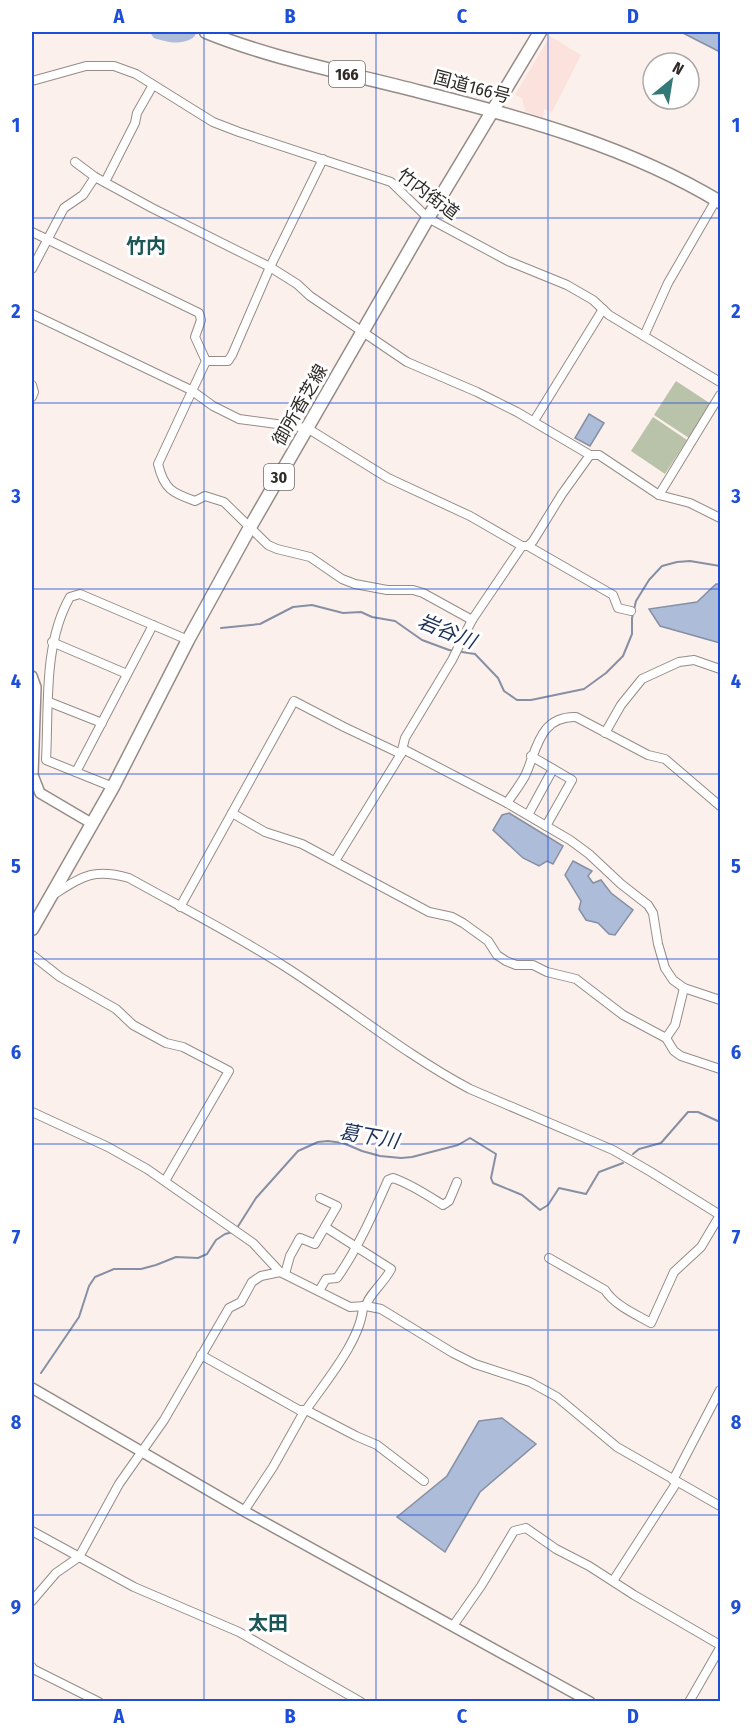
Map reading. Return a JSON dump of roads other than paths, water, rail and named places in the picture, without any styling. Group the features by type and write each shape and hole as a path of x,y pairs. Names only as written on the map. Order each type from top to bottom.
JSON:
{"main road":[{"name":"国道166号","path":"206,32 290,60 421,91 538,123 642,162 718,201"},
{"name":"御所香芝線","path":"32,929 37,914 50,897 113,786 188,640 249,529 428,218 540,32"}],"street":[{"name":"竹内街道","path":"32,81 86,66 114,66 136,75 213,122 391,182 428,218 508,261 567,285 644,336 720,382"},
{"path":"105,182 135,123 137,113 153,85"},
{"path":"206,361 228,361 232,355 270,267 323,159"},
{"path":"75,162 95,177 186,226 270,267 407,362 477,392 590,455 599,455 659,495 690,503 720,519"},
{"path":"32,269 64,208 83,195 95,177"},
{"path":"644,336 669,283 718,201"},
{"path":"32,232 199,313 201,320 195,336 206,361"},
{"path":"534,422 603,309"},
{"path":"32,314 191,390 213,406 239,419 307,428 388,478 470,516 613,595 618,608 630,610"},
{"path":"206,361 158,464 161,480 170,490 195,501 205,496 224,502 267,545 310,557 342,579 387,590 413,590 423,593 472,620"},
{"path":"32,385 34,392 32,397"},
{"path":"659,495 720,395"},
{"path":"334,861 402,751 405,738 452,660 472,620 525,546 533,542 562,494 590,455"},
{"path":"113,786 46,760 52,642 70,597 80,594 188,640"},
{"path":"76,772 153,625"},
{"path":"52,642 127,674"},
{"path":"605,733 621,705 642,679 679,662 694,660 720,669"},
{"path":"32,675 36,687 33,776 36,787 40,793 91,823"},
{"path":"180,907 294,701 344,728 402,751 507,803 589,854 648,905 665,968 674,980 684,988 720,1000"},
{"path":"49,702 102,723"},
{"path":"507,803 525,775 531,756 548,728 566,717 576,717 648,755 665,759 720,806"},
{"path":"531,756 572,780 546,826"},
{"path":"528,815 553,769"},
{"path":"232,813 265,832 302,844 429,912 452,917 489,941 497,955 506,961 516,965 533,965 547,972 576,979 622,1015 666,1038 674,1051 681,1056 720,1069"},
{"path":"50,897 80,878 98,873 111,873 129,879 282,964 368,1025 451,1079 613,1150 720,1215 701,1247 674,1272 651,1323 608,1295 605,1290 549,1258"},
{"path":"32,955 60,977 116,1009 133,1025 166,1043 183,1047 229,1071 165,1181"},
{"path":"666,1038 675,1025 684,988"},
{"path":"32,1112 108,1147 165,1181 253,1243 283,1273 350,1307 364,1306 381,1309 475,1364 530,1382 557,1397 617,1447 720,1506"},
{"path":"319,1291 326,1279 336,1278 349,1261 370,1222 388,1180 393,1178 398,1180 443,1205 448,1201 457,1182"},
{"path":"283,1273 300,1238 315,1244 337,1206 320,1198"},
{"path":"244,1511 306,1410 348,1349 362,1318 367,1300 379,1288 391,1269 326,1227"},
{"path":"32,1601 56,1573 79,1557 119,1484 164,1420 229,1308 240,1302 252,1282 261,1275 283,1273"},
{"path":"201,1356 298,1410 306,1410 356,1436 377,1444 424,1481"},
{"path":"32,1388 244,1511 590,1701"},
{"path":"613,1581 675,1481 720,1390"},
{"path":"453,1626 481,1586 514,1531 526,1528 556,1549 720,1647 689,1701"},
{"path":"32,1531 134,1587 239,1632 361,1701"},
{"path":"32,1666 33,1670 99,1701"}],"water":[{"path":"681,32 720,32 720,52"},
{"path":"589,414 604,423 590,446 575,438"},
{"path":"716,584 720,584 720,643 660,626 649,609 697,602"},
{"path":"509,813 563,846 553,864 547,861 539,866 523,858 493,830 502,815"},
{"path":"573,861 592,871 588,876 593,883 601,880 611,893 633,910 615,935 609,934 598,923 586,920 579,909 581,901 565,875"},
{"path":"502,1418 536,1444 480,1492 445,1552 397,1517 447,1476 479,1421"}],"waterway":[{"path":"158,32 170,35 189,32"},
{"name":"岩谷川","path":"221,628 260,624 293,607 312,605 343,613 361,612 372,617 395,621 422,640 449,650 475,654 498,678 504,691 517,700 531,700 584,689 606,673 623,656 632,634 632,618 636,601 649,580 662,566 690,561 720,566"},
{"name":"葛下川","path":"633,1154 639,1149 661,1143 688,1112 698,1112 720,1122"},
{"name":"葛下川","path":"237,1228 256,1198 298,1151 318,1142 343,1143 380,1156 401,1158 458,1145 470,1138 496,1154 491,1178 493,1183 522,1195 540,1210 548,1205 559,1188 586,1194 599,1172 623,1163"},
{"name":"葛下川","path":"41,1373 79,1317 89,1286 95,1277 114,1269 141,1269 176,1257 198,1258 207,1254 216,1240 233,1232"}],"district":[{"name":"竹内","path":"146,246"},
{"name":"太田","path":"268,1623"}]}
